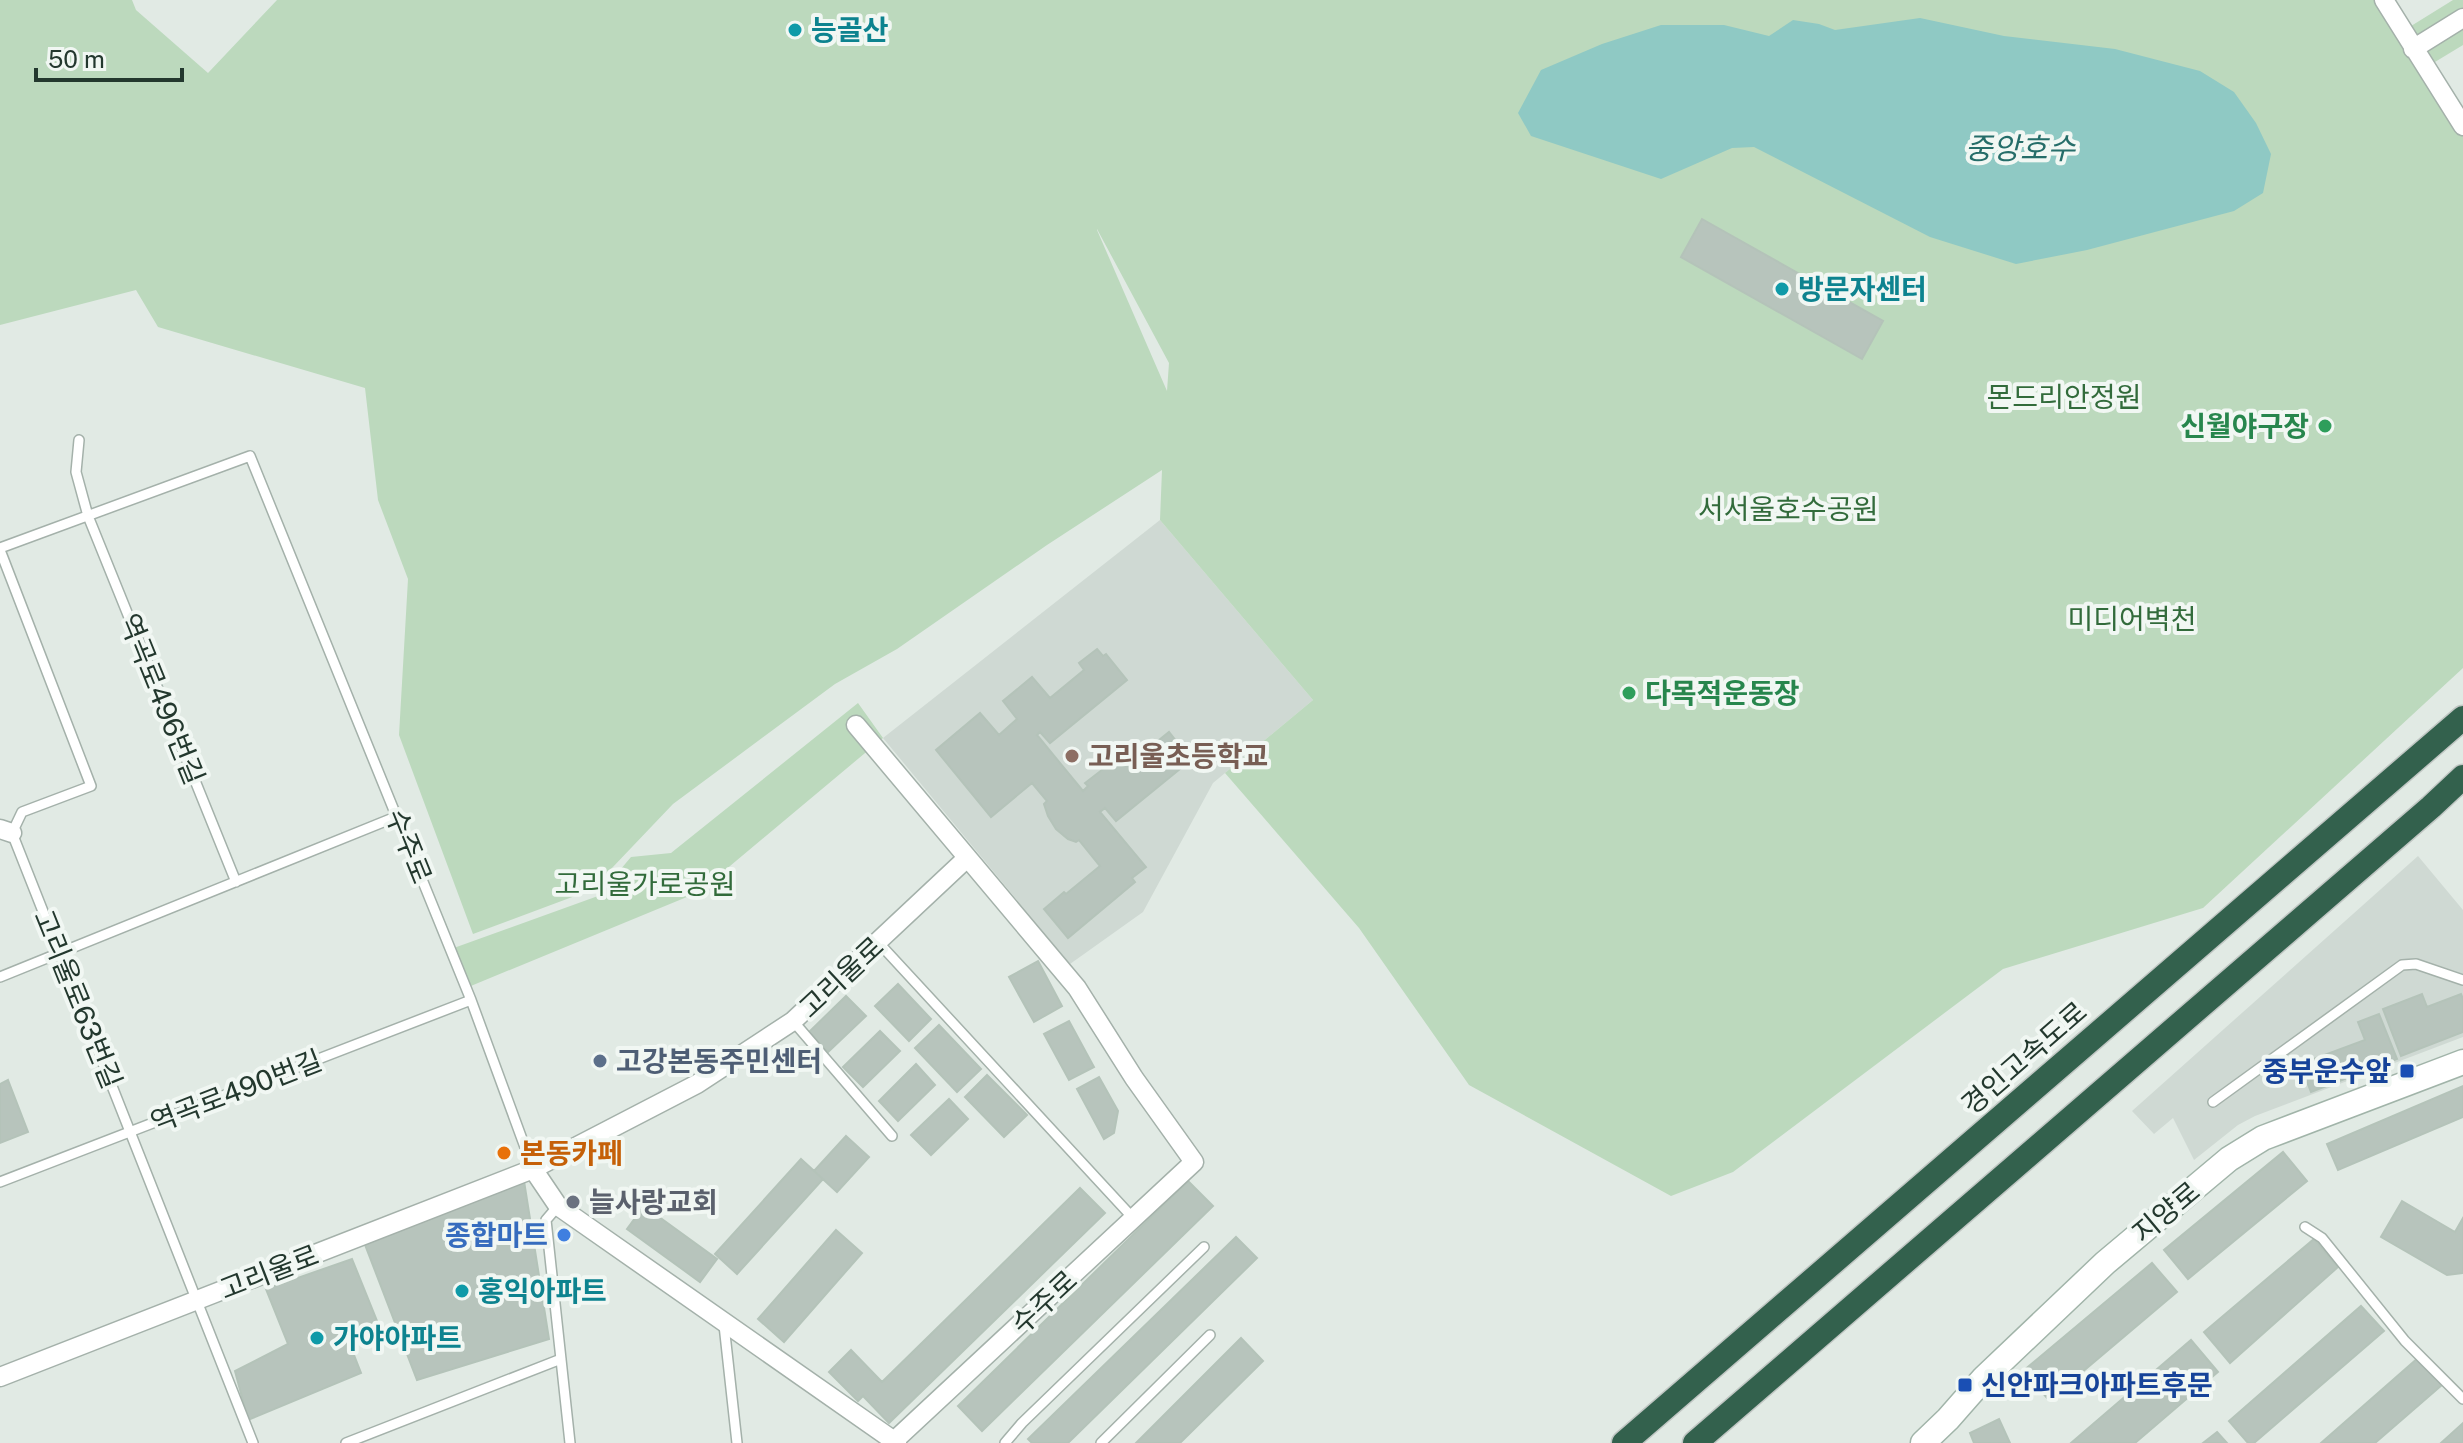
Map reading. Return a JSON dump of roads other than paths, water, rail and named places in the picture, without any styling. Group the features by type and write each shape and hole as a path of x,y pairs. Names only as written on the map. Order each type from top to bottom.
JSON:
{"highway":[{"name":"경인고속도로","path":"1624,1443 2463,718"},
{"path":"1695,1443 2463,777"},
{"path":"2431,807 2463,789"}],"street":[{"path":"2384,0 2463,126"},
{"path":"2413,49 2463,18"},
{"path":"856,725 967,858"},
{"name":"고리울로","path":"0,1377 533,1169 697,1084 793,1021 967,858"},
{"name":"수주로","path":"533,1169 558,1206 896,1442 1194,1162 1134,1078 1077,988 967,858"},
{"name":"지양로","path":"1928,1441 1984,1378 2105,1263 2229,1159 2263,1138 2463,1062"}],"lane":[{"path":"79,440 76,472 88,516"},
{"name":"수주로","path":"0,549 250,456 398,816 471,1000 533,1169"},
{"name":"역곡로496번길","path":"88,516 236,882"},
{"path":"0,549 91,786 22,812 6,831"},
{"path":"0,977 398,816"},
{"name":"고리울로63번길","path":"6,831 59,953 253,1443"},
{"path":"878,942 1134,1219"},
{"path":"2213,1102 2402,965 2416,964 2463,980"},
{"name":"역곡로490번길","path":"0,1182 471,1000"},
{"path":"793,1021 892,1136"},
{"path":"558,1206 546,1220 570,1443"},
{"path":"2305,1227 2322,1238 2405,1341 2463,1399"},
{"path":"1005,1443 1204,1247"},
{"path":"723,1321 737,1443"},
{"path":"1101,1443 1210,1335"},
{"path":"346,1443 561,1359"}],"water":[{"name":"중앙호수","path":"1920,18 2004,36 2115,49 2200,71 2234,92 2256,123 2271,154 2263,193 2234,211 2087,250 2016,264 1930,237 1754,147 1732,148 1661,179 1531,136 1518,113 1541,70 1602,44 1661,25 1724,25 1769,36 1793,20 1835,30"}],"place":[{"name":"능골산","path":"795,30"},
{"name":"방문자센터","path":"1782,289"},
{"name":"신월야구장","path":"2325,426"},
{"name":"다목적운동장","path":"1629,693"},
{"name":"고리울초등학교","path":"1072,756"},
{"name":"고강본동주민센터","path":"600,1061"},
{"name":"중부운수앞","path":"2407,1071"},
{"name":"본동카페","path":"504,1153"},
{"name":"늘사랑교회","path":"573,1202"},
{"name":"종합마트","path":"564,1235"},
{"name":"홍익아파트","path":"462,1291"},
{"name":"가야아파트","path":"317,1338"},
{"name":"신안파크아파트후문","path":"1965,1385"}],"park label":[{"name":"몬드리안정원","path":"2064,397"},
{"name":"서서울호수공원","path":"1788,509"},
{"name":"미디어벽천","path":"2132,619"},
{"name":"고리울가로공원","path":"645,884"}]}
